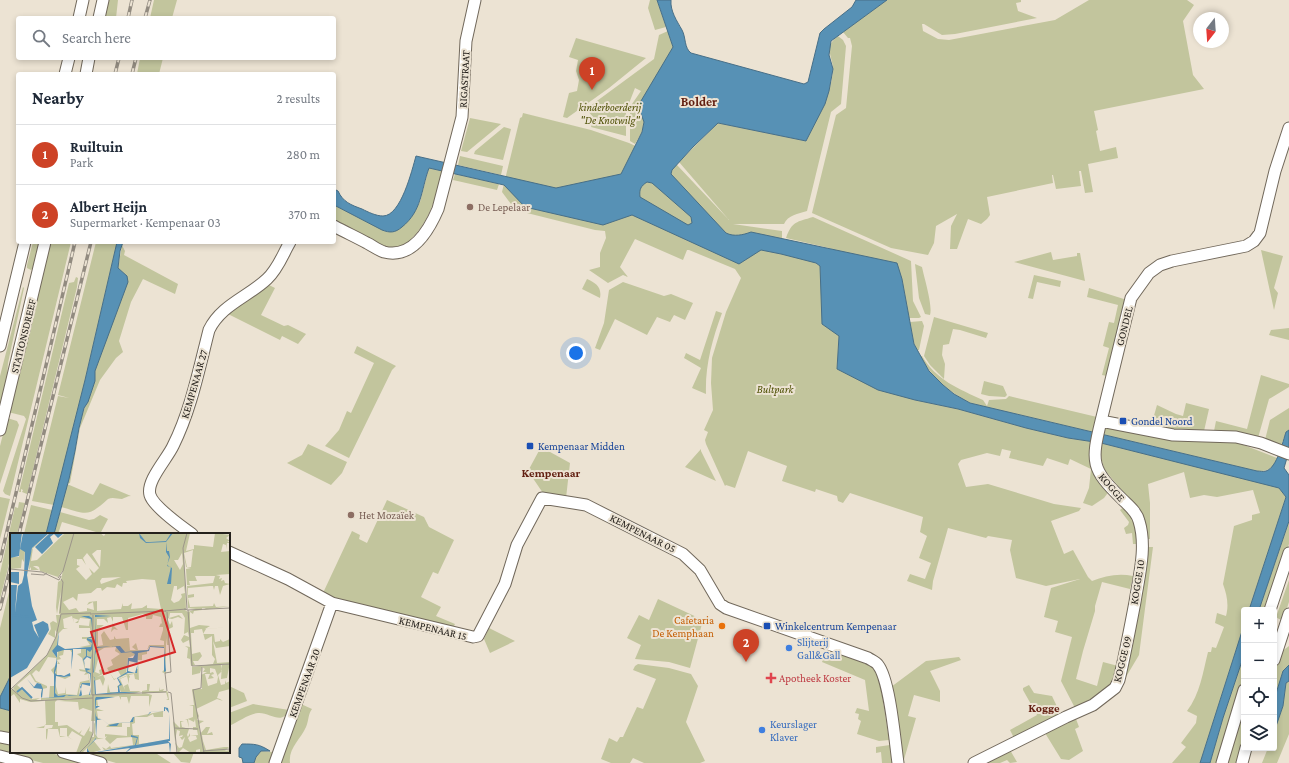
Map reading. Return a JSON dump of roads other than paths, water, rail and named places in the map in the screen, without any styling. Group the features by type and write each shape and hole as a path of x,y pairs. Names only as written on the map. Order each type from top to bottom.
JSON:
{"street":[{"path":"79,16 83,0"},
{"path":"99,16 103,0"},
{"name":"RIGASTRAAT","path":"336,227 383,252 393,253 400,252 413,246 426,233 432,224 438,209 462,117 466,41 475,0"},
{"path":"66,72 68,60"},
{"path":"86,72 89,60"},
{"name":"GONDEL","path":"1100,424 1132,298 1138,287 1149,273 1160,265 1172,261 1246,246 1254,241 1260,233 1275,171 1289,128"},
{"name":"STATIONSDREEF","path":"0,346 25,244"},
{"name":"STATIONSDREEF","path":"0,430 45,244"},
{"name":"KEMPENAAR 27","path":"191,533 155,504 150,496 150,485 173,446 190,403 209,330 213,321 225,309 267,279 276,268 289,244"},
{"path":"1100,424 1173,434 1236,437 1261,443 1289,454"},
{"name":"KOGGE","path":"1100,424 1094,452 1095,462 1098,470 1116,494 1131,508 1139,520 1143,543"},
{"name":"KEMPENAAR 15","path":"332,603 473,638 478,636 505,584 517,545 542,498"},
{"name":"KEMPENAAR 05","path":"542,498 586,505 683,554 700,570 720,604 726,608 868,658 878,665 884,677 888,695 898,763"},
{"name":"KOGGE 10","path":"1131,621 1143,543"},
{"path":"230,552 288,579 332,603"},
{"path":"1271,607 1289,553"},
{"name":"KEMPENAAR 20","path":"275,763 332,603"},
{"path":"1277,650 1289,614"},
{"name":"KOGGE 09","path":"974,763 1093,705 1115,688 1119,680 1131,621"},
{"path":"1222,763 1241,700"},
{"path":"0,737 10,739"},
{"path":"1242,763 1245,751"},
{"path":"66,753 101,763"},
{"path":"0,756 27,763"}],"water":[{"path":"657,0 671,0 673,12 683,33 687,48 691,53 804,84 808,82 820,33 852,7 856,0 887,0 831,41 829,55 833,69 829,91 825,104 806,141 718,123 693,147 672,170 671,174 726,233 738,235 751,232 897,263 902,279 914,344 929,371 954,394 970,403 1257,471 1266,471 1270,469 1279,454 1286,432 1289,430 1289,451 1284,468 1289,475 1289,521 1260,607 1250,607 1286,497 1279,488 1101,443 1068,438 1026,428 958,409 878,390 837,369 839,336 822,324 820,266 816,263 761,250 739,264 632,215 603,225 525,207 504,185 429,168 420,200 414,214 409,221 395,231 390,232 382,230 336,206 336,190 348,203 354,206 372,214 383,216 389,214 395,209 405,191 416,156 556,188 621,174 642,132 644,122 638,106 673,47","holes":["647,182 652,183 691,217 692,223 688,225 640,197 640,190 642,186"]},
{"path":"117,244 122,244 118,268 127,276 128,282 95,371 95,381 88,402 84,408 69,479 54,533 46,533 85,380"},
{"path":"1241,634 1241,664 1210,763 1200,763"},
{"path":"1289,665 1289,681 1286,683 1283,706 1277,723 1277,690 1283,671"},
{"path":"10,676 10,711 0,708 0,697"},
{"path":"242,744 257,745 270,751 261,751 256,757 254,763 243,763 242,758 239,757 239,748"}],"railway":[{"path":"128,16 132,0"},
{"path":"146,16 150,0"},
{"path":"116,72 118,60"},
{"path":"132,72 136,60"},
{"path":"0,561 75,244"},
{"path":"19,533 91,244"},
{"path":"0,609 10,569"}],"place":[{"name":"Ruiltuin","path":"592,90"},
{"name":"De Lepelaar","path":"470,207"},
{"name":"Gondel Noord","path":"1123,421"},
{"name":"Kempenaar Midden","path":"530,446"},
{"name":"Het Mozaïek","path":"351,515"},
{"name":"Cafetaria De Kemphaan","path":"722,626"},
{"name":"Winkelcentrum Kempenaar","path":"767,626"},
{"name":"Slijterij Gall&Gall","path":"789,648"},
{"name":"Albert Heijn","path":"746,662"},
{"name":"Apotheek Koster","path":"771,678"},
{"name":"Keurslager Klaver","path":"762,730"}],"district":[{"name":"Bolder","path":"699,101"},
{"name":"Kempenaar","path":"551,473"},
{"name":"Kogge","path":"1044,708"}],"park label":[{"name":"kinderboerderij \"De Knotwilg\"","path":"610,113"},
{"name":"Bultpark","path":"775,389"}]}
